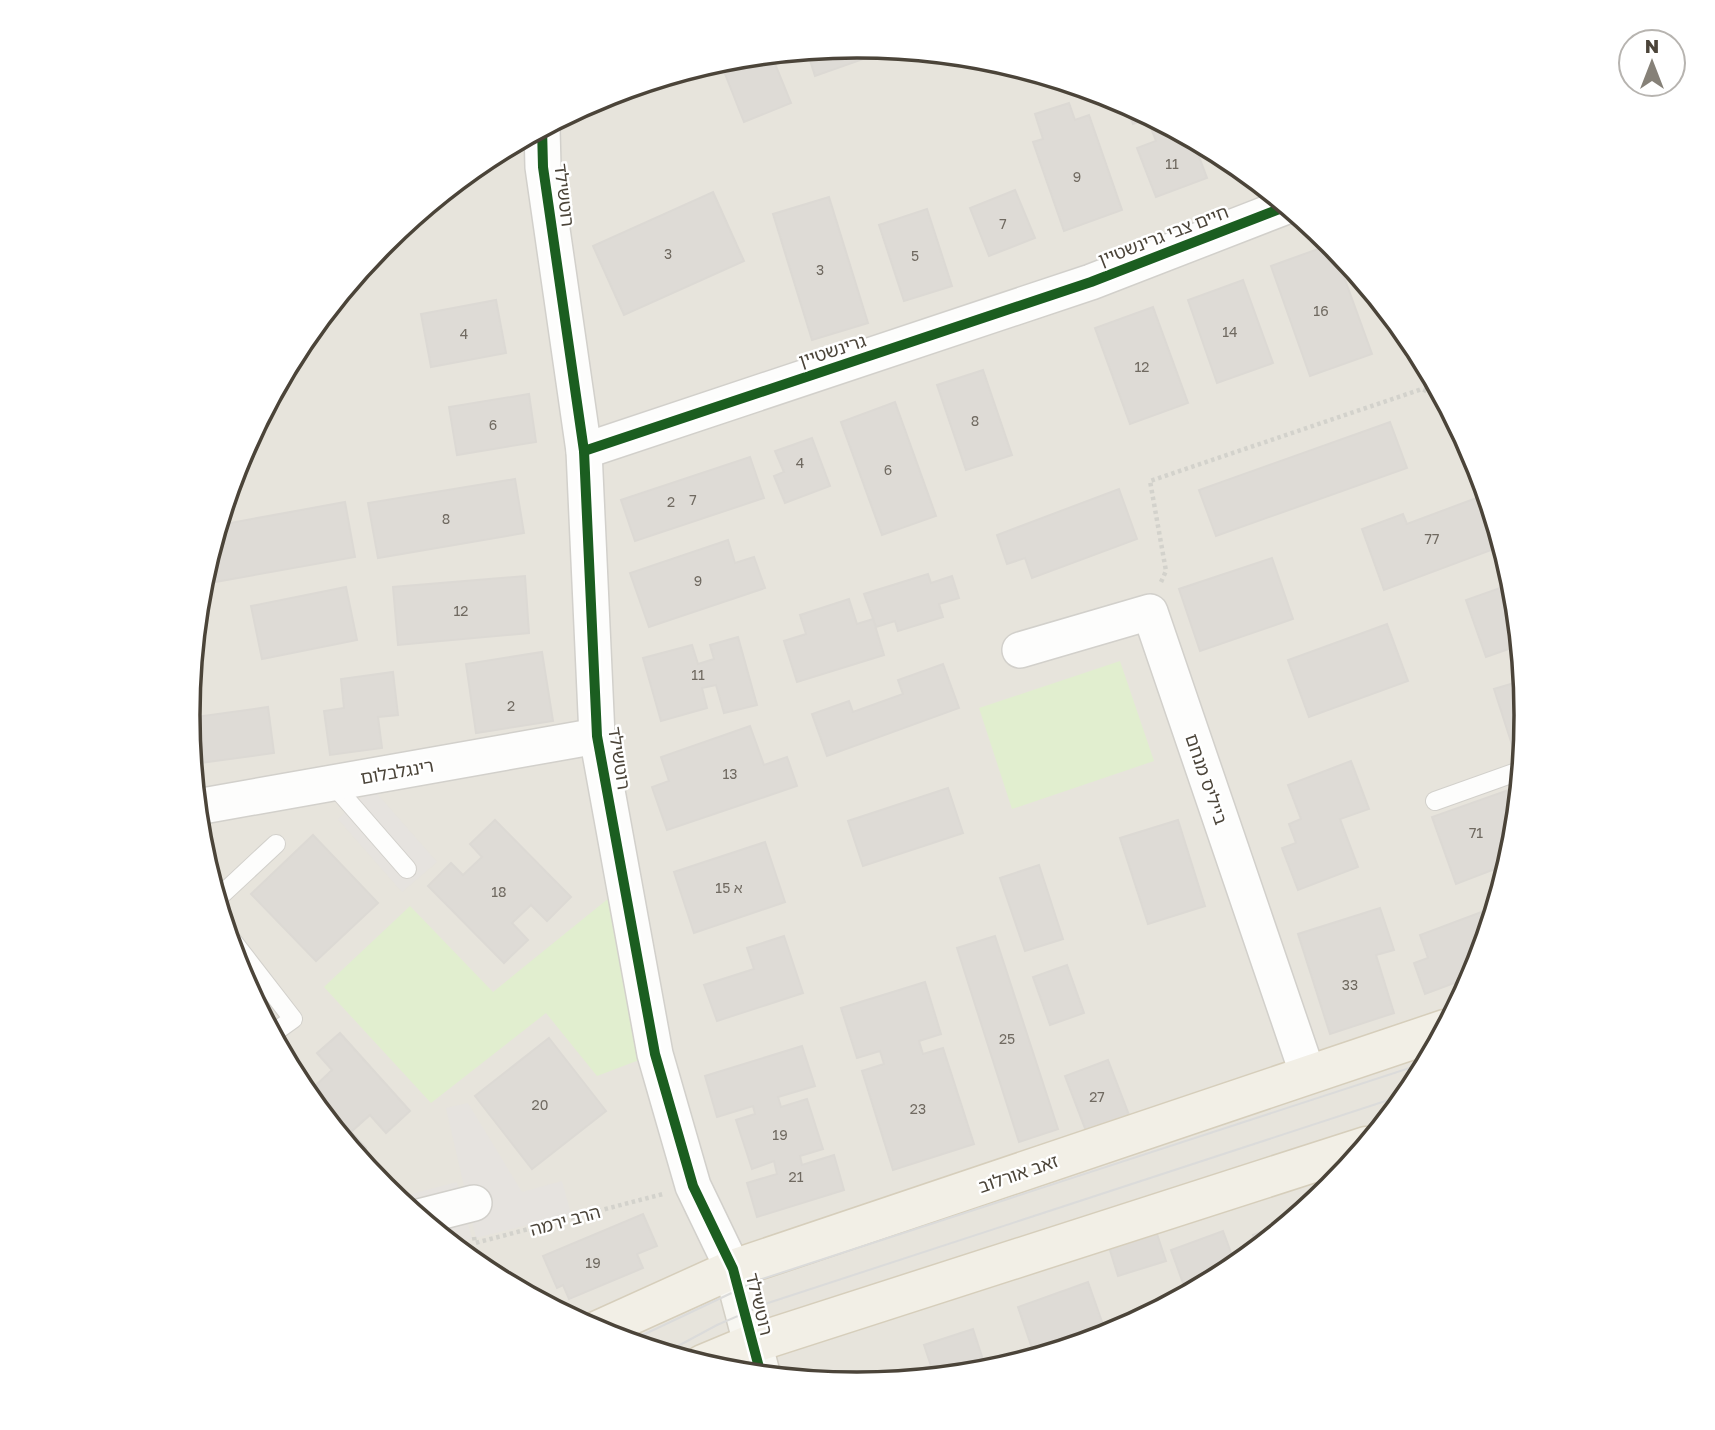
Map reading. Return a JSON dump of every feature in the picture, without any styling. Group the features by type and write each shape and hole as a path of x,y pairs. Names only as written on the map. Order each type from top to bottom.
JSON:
{"main road":[{"name":"זאב אורלוב","path":"611,1324 733,1269 1433,1033"},
{"path":"735,1361 756,1359 1348,1152"}],"street":[{"name":"רוטשילד","path":"542,139 543,167 584,452 597,736 649,1024 693,1186 733,1269 756,1359"},
{"name":"חיים צבי גרינשטיין","path":"1091,282 1276,209"},
{"name":"גרינשטיין","path":"584,452 1091,282"},
{"path":"1020,650 1150,612"},
{"name":"בייליס מנחם","path":"1150,612 1308,1075"},
{"name":"רינגלבלום","path":"207,805 597,736"},
{"path":"430,1214 470,1204"}],"lane":[{"path":"1435,801 1512,774"},
{"path":"332,783 407,869"},
{"path":"225,892 276,844"},
{"path":"247,959 293,1019 280,1028"}],"path":[{"path":"1150,612 1166,571 1150,481 1422,389 1431,393"}],"shaded area":[{"path":"815,59 900,59 943,63 1028,80 1069,93 1109,108 1186,146 1258,194 1291,221 1352,282 1379,315 1427,386 1447,424 1465,463 1492,545 1509,629 1515,715 1509,801 1502,843 1480,926 1465,967 1427,1044 1379,1115 1352,1148 1322,1180 1258,1236 1186,1284 1148,1304 1109,1322 1028,1350 986,1360 900,1371 815,1371 772,1367 687,1350 646,1337 606,1322 529,1284 457,1236 424,1209 363,1148 336,1115 288,1044 268,1006 250,967 223,885 206,801 202,758 200,715 206,629 213,587 235,504 250,463 288,386 336,315 363,282 393,250 457,194 529,146 567,126 606,108 687,80 729,70"},
{"path":"372,788 437,862 402,892 338,819"},
{"path":"468,1103 522,1192 562,1181 571,1214 476,1238 446,1108"},
{"path":"457,1182 472,1239 464,1241 409,1195"}],"green space":[{"path":"1120,661 1154,761 1012,809 979,708"},
{"path":"625,885 655,1054 597,1076 546,1013 431,1103 324,987 410,906 493,992"}],"building":[{"path":"866,58 815,76 810,59"},
{"path":"775,63 791,103 744,122 724,71"},
{"path":"1069,103 1075,120 1089,115 1122,210 1064,231 1033,142 1043,139 1035,114"},
{"path":"1151,127 1198,153 1207,178 1156,197 1137,148 1156,141"},
{"path":"1015,190 1035,238 989,256 970,208"},
{"path":"713,192 744,261 624,315 593,246"},
{"path":"829,197 868,323 812,340 773,214"},
{"path":"927,209 952,286 904,301 879,225"},
{"path":"1320,248 1342,271 1372,354 1310,376 1271,266"},
{"path":"1243,280 1273,363 1217,383 1188,300"},
{"path":"496,300 506,353 431,367 421,314"},
{"path":"1153,307 1188,403 1130,424 1095,328"},
{"path":"983,370 1012,455 966,470 937,385"},
{"path":"529,394 536,442 457,455 449,407"},
{"path":"895,402 936,516 882,535 841,422"},
{"path":"1390,422 1407,468 1216,536 1199,490"},
{"path":"812,438 830,486 785,503 774,476 784,472 775,451"},
{"path":"750,457 764,498 635,541 621,500"},
{"path":"515,479 524,533 378,558 368,503"},
{"path":"1119,489 1137,539 1032,578 1025,558 1007,564 997,535"},
{"path":"1478,498 1493,549 1384,590 1362,529 1403,514 1407,524"},
{"path":"345,502 355,557 214,582 229,523"},
{"path":"728,540 735,563 754,557 765,588 649,627 630,573"},
{"path":"1272,558 1293,619 1200,651 1179,589"},
{"path":"928,574 931,583 952,576 959,598 939,604 943,617 898,631 895,621 876,627 864,594"},
{"path":"525,576 529,633 398,645 393,587"},
{"path":"346,587 357,640 262,659 251,606"},
{"path":"1502,587 1511,648 1486,657 1466,600"},
{"path":"849,599 857,624 873,619 884,655 797,682 784,641 806,634 800,615"},
{"path":"1387,624 1408,681 1309,717 1288,660"},
{"path":"738,637 757,705 724,713 716,685 702,688 707,708 661,721 643,658 692,645 698,664 714,659 710,645"},
{"path":"542,652 553,721 476,733 466,664"},
{"path":"943,664 959,708 827,756 812,714 849,701 853,712 903,694 898,680"},
{"path":"393,672 398,715 378,717 382,748 330,755 324,711 344,708 341,679"},
{"path":"1514,683 1513,749 1494,689"},
{"path":"268,707 274,753 202,763 200,716"},
{"path":"750,726 764,765 787,757 797,786 667,830 652,787 669,781 661,757"},
{"path":"1351,761 1369,809 1340,819 1358,867 1298,890 1282,848 1296,843 1289,824 1301,819 1288,785"},
{"path":"948,788 963,833 863,866 848,821"},
{"path":"1510,789 1496,869 1456,884 1432,817"},
{"path":"495,820 571,897 547,921 531,905 512,923 528,940 504,963 428,886 451,863 463,875 482,857 470,844"},
{"path":"1178,820 1205,906 1148,924 1120,838"},
{"path":"313,835 378,903 316,961 251,894"},
{"path":"765,842 785,902 694,933 674,872"},
{"path":"1039,865 1063,939 1025,951 1000,878"},
{"path":"1380,908 1394,950 1376,955 1394,1013 1330,1034 1298,934"},
{"path":"1484,911 1458,982 1425,994 1414,963 1428,958 1420,935"},
{"path":"784,936 803,993 717,1021 704,985 754,969 747,948"},
{"path":"995,936 1058,1129 1019,1142 957,948"},
{"path":"1067,965 1084,1013 1050,1025 1033,977"},
{"path":"925,982 941,1034 919,1041 923,1054 943,1048 974,1144 893,1170 862,1071 884,1064 880,1051 857,1058 841,1008"},
{"path":"340,1033 410,1111 386,1133 370,1115 351,1132 366,1148 364,1150 315,1086 332,1070 317,1053"},
{"path":"549,1038 606,1111 532,1169 475,1096"},
{"path":"802,1046 815,1086 778,1097 781,1107 807,1099 823,1149 800,1156 802,1165 834,1155 844,1190 757,1217 747,1183 777,1174 774,1161 752,1169 736,1120 755,1114 753,1106 717,1117 705,1076"},
{"path":"1108,1060 1129,1115 1086,1131 1065,1076"},
{"path":"643,1214 657,1246 637,1254 643,1268 569,1299 563,1285 557,1288 543,1256"},
{"path":"1155,1228 1166,1261 1118,1276 1108,1244"},
{"path":"1223,1231 1232,1255 1184,1285 1171,1250"},
{"path":"1088,1282 1103,1324 1032,1349 1018,1307"},
{"path":"973,1329 983,1360 921,1369 931,1366 924,1345"}],"tram line":[{"path":"642,1335 759,1280 1412,1067"},
{"path":"677,1347 717,1325 768,1303 1390,1100"}],"cycle path":[{"path":"542,139 543,167 584,451 597,736 655,1054 693,1186 733,1269 758,1365"},
{"path":"584,451 1091,282 1277,210"}]}
